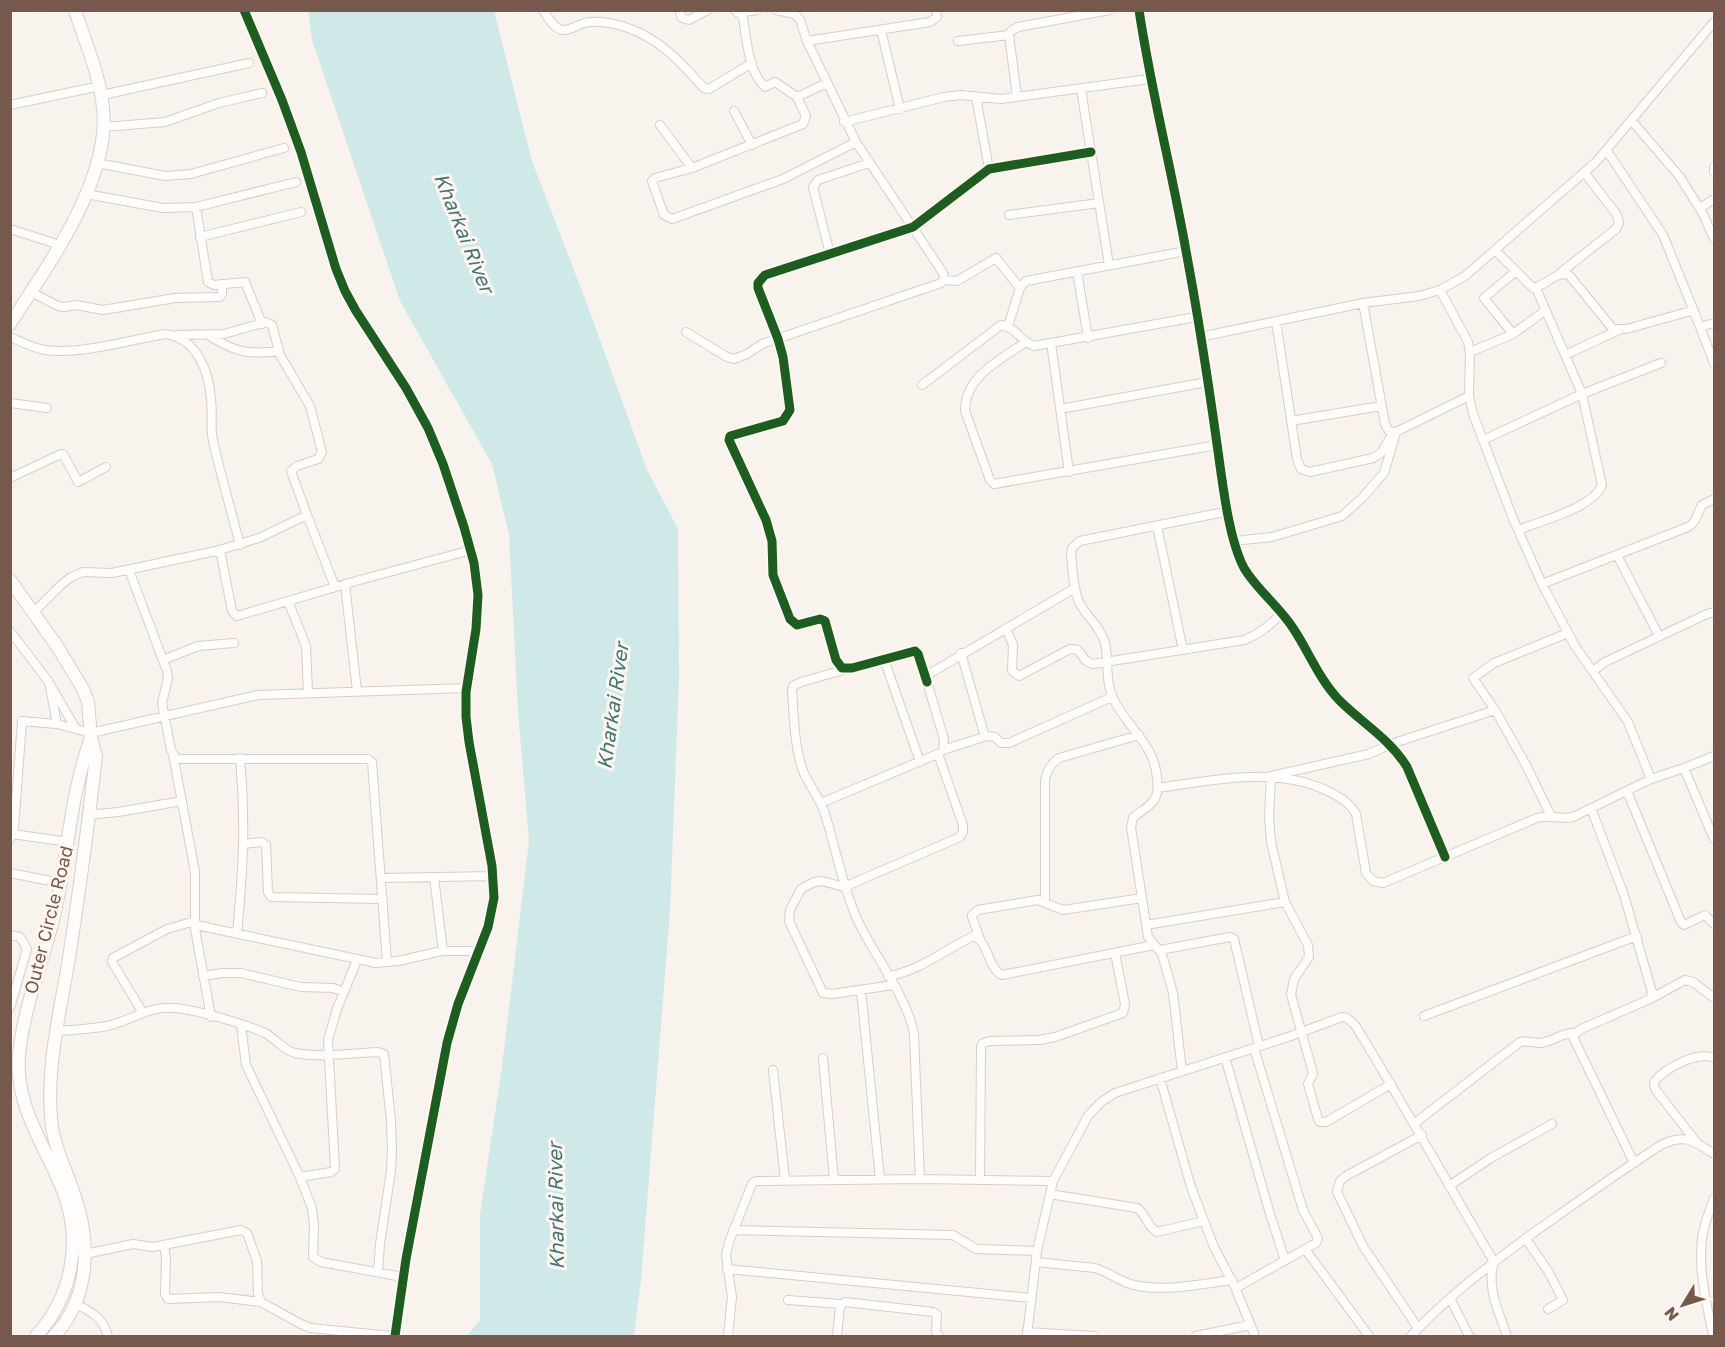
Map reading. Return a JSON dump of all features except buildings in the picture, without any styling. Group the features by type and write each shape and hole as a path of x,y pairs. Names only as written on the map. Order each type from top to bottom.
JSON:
{"main road":[{"path":"10,324 16,306 31,292 60,245 86,194 97,163 104,127 101,90 75,10"},
{"name":"Outer Circle Road","path":"10,580 57,646 83,689 88,702 91,735 96,756 52,1074 52,1126 55,1144 74,1193 85,1239 85,1254 83,1280 75,1304 66,1321 54,1336"},
{"name":"Outer Circle Road","path":"36,1336 54,1314 64,1294 71,1275 73,1250 69,1215 63,1190 24,1107 19,1058 23,1028 54,917 85,753 91,735"}],"street":[{"path":"164,1245 165,1294 168,1299 233,1298 261,1302 311,1328 393,1336 447,1043 458,1004 488,927 494,898 493,876 466,717 467,688 478,595 471,550 443,464 428,428 406,388 345,291 336,269 301,152 244,10"},
{"path":"543,10 560,30 600,22 624,27 647,37 668,50 704,88 709,89 752,63"},
{"path":"679,10 682,18 689,20 708,10"},
{"path":"757,10 738,12 758,81 765,87 775,82 797,97 806,116 803,124 693,168 655,178 652,181 662,211 672,219 783,179 856,142"},
{"path":"776,10 797,17 844,122 943,273 944,280"},
{"path":"807,40 930,22 937,17 936,10"},
{"path":"1017,97 1009,35 1011,31 1018,27 1110,10"},
{"path":"1138,10 1149,79 1186,251 1217,446 1239,557 1246,570 1293,627 1311,662 1329,688 1353,713 1391,744 1407,767 1445,857"},
{"path":"1200,337 1363,303 1419,296 1440,290 1465,276 1607,151 1714,22"},
{"path":"881,30 900,109"},
{"path":"958,41 1009,35"},
{"path":"10,105 249,63"},
{"path":"844,122 944,97 961,95 988,99 1017,97 1149,79"},
{"path":"797,97 827,83"},
{"path":"1081,89 1109,265"},
{"path":"104,127 165,122 219,103 262,93"},
{"path":"976,97 989,169"},
{"path":"734,111 752,145"},
{"path":"1632,121 1680,177 1700,208 1714,239"},
{"path":"660,124 693,168"},
{"path":"97,163 165,176 191,174 284,148"},
{"path":"1607,151 1663,235 1714,363"},
{"path":"847,668 842,668 836,660 825,621 820,619 797,625 790,619 773,575 773,549 769,531 729,440 730,436 783,421 790,410 783,357 758,288 760,279 765,275 913,227 989,169 1091,152"},
{"path":"830,254 813,187 818,180 869,163"},
{"path":"1714,167 1714,172"},
{"path":"1495,250 1530,287 1536,288 1559,274 1616,230 1619,224 1617,214 1584,172"},
{"path":"86,194 163,207 196,207 296,182"},
{"path":"1700,208 1714,199"},
{"path":"1010,215 1099,203"},
{"path":"196,207 207,279 211,285 245,282 262,324"},
{"path":"200,237 301,212"},
{"path":"10,229 60,245"},
{"path":"1008,326 1020,288 1030,280 1186,251"},
{"path":"687,332 734,359 762,344 941,283 944,280 957,281 996,258 1020,288"},
{"path":"1077,271 1088,338"},
{"path":"1513,334 1484,298 1515,272"},
{"path":"1559,274 1565,273 1573,278 1607,324 1619,330"},
{"path":"31,292 64,307 76,305 110,310 175,298 220,297 222,284"},
{"path":"1518,530 1577,507 1600,490 1602,479 1582,394 1536,288"},
{"path":"1440,290 1465,333 1470,352 1468,396 1518,530 1542,584 1568,633 1628,722 1652,779"},
{"path":"1363,303 1385,424 1387,429 1395,432"},
{"path":"1470,352 1513,334 1546,310"},
{"path":"1565,355 1619,330 1686,311 1695,314"},
{"path":"922,385 1001,325 1008,326 1034,346 1196,317"},
{"path":"1276,321 1297,459 1301,469 1310,472 1377,456 1395,432 1468,396"},
{"path":"10,337 44,350 59,351 79,350 165,334 208,335 239,331 268,322 272,325 279,351 310,406 322,452 318,459 297,466 291,471 335,587"},
{"path":"1700,327 1714,323"},
{"path":"174,335 198,354 208,380 213,439 240,544"},
{"path":"208,335 236,350 257,353 279,351"},
{"path":"1026,342 982,373 967,394 965,411 990,480 994,484 1217,446"},
{"path":"1051,343 1069,472"},
{"path":"1483,440 1582,394 1661,363"},
{"path":"1060,409 1207,381"},
{"path":"10,403 47,408"},
{"path":"1291,421 1381,406"},
{"path":"1234,541 1272,537 1342,516 1384,473 1395,432"},
{"path":"10,478 61,454 78,482 106,467"},
{"path":"1542,584 1693,525 1701,505 1714,499"},
{"path":"1182,1071 1174,998 1165,959 1148,937 1131,821 1156,798 1158,788 1154,761 1140,735 1112,697 1105,643 1081,606 1076,588 1071,548 1075,544 1229,511"},
{"path":"33,613 71,576 92,571 102,574 129,570 216,551 259,538 307,515"},
{"path":"1157,526 1183,650"},
{"path":"216,551 221,555 235,615 239,616 471,550"},
{"path":"1617,555 1659,636"},
{"path":"129,570 168,678 162,697 195,872 195,923 211,1017"},
{"path":"345,584 357,692"},
{"path":"927,682 931,670 1076,588"},
{"path":"288,601 306,646 308,693"},
{"path":"1593,671 1605,662 1714,612"},
{"path":"1006,628 1013,645 1011,667 1017,676 1022,676 1070,649 1078,650 1089,663 1106,663 1244,640 1267,628 1282,613"},
{"path":"10,632 48,681 76,729"},
{"path":"1551,816 1495,710 1474,681 1475,675 1503,659 1568,633"},
{"path":"163,660 198,646 234,643"},
{"path":"893,985 832,994 823,993 789,921 790,910 797,895 807,885 822,881 844,887 960,837 963,832 963,825 940,752 944,739 918,654 915,651 796,683 792,691 798,750 803,770 820,803 844,887 858,921 908,1012 913,1027 920,1179"},
{"path":"961,653 985,736"},
{"path":"884,659 920,762"},
{"path":"48,681 57,724"},
{"path":"69,842 11,837 22,721 57,724 91,735 241,698 308,693 467,688"},
{"path":"820,803 940,752 985,736 991,736 1001,743 1008,743 1112,697"},
{"path":"1158,788 1227,778 1272,776 1369,754 1391,744 1495,710"},
{"path":"1045,901 1045,781 1047,772 1059,758 1140,735"},
{"path":"172,754 179,759 371,760 387,962"},
{"path":"1272,776 1315,784 1345,800 1352,807 1358,825 1366,873 1373,881 1383,883 1537,818 1551,816 1569,818 1652,779 1714,756"},
{"path":"237,933 245,806 240,758"},
{"path":"1684,768 1714,838"},
{"path":"1272,776 1269,830 1285,902 1308,945 1309,957 1293,978 1292,1005 1313,1073 1308,1084 1320,1122 1326,1122 1391,1084"},
{"path":"1627,790 1681,922 1684,925 1689,924 1705,915 1714,924"},
{"path":"88,815 182,801"},
{"path":"1591,808 1621,886 1637,936 1651,988 1650,999"},
{"path":"244,844 261,842 266,844 268,892 271,897 383,899"},
{"path":"10,873 61,883"},
{"path":"381,878 493,876"},
{"path":"434,877 443,951"},
{"path":"1036,1262 1095,1268 1132,1285 1143,1287 1234,1284 1285,1260 1316,1243 1318,1238 1303,1210 1257,1047 1234,939 1230,937 1114,953 1002,975 993,968 972,917 974,912 1038,900 1063,910 1142,898"},
{"path":"1146,925 1285,902"},
{"path":"142,1013 112,962 113,958 167,929 195,923 357,960 387,962 443,951 479,951"},
{"path":"10,935 20,937 27,949 10,1008"},
{"path":"1424,1016 1637,936"},
{"path":"888,976 922,965 972,937 980,939"},
{"path":"980,1180 981,1047 983,1043 1055,1037 1123,1013 1125,1004 1114,953"},
{"path":"300,1178 331,1172 335,1169 328,1041 332,1024 357,960"},
{"path":"203,976 241,973 301,987 333,988 344,992"},
{"path":"1415,1123 1520,1042 1545,1042 1564,1033 1575,1033 1650,999 1685,980 1693,982 1714,998"},
{"path":"861,990 880,1179"},
{"path":"57,1031 109,1025 155,1009 173,1008 267,1034 294,1053 378,1052 384,1054 392,1151 378,1272"},
{"path":"1094,1336 1027,1334 1037,1251 1053,1181 1088,1116 1101,1102 1115,1093 1335,1019 1347,1018 1355,1025 1415,1123 1494,1262 1490,1284 1508,1336"},
{"path":"241,1025 246,1065 312,1208 313,1257 321,1263 403,1277"},
{"path":"1575,1033 1575,1041 1634,1163"},
{"path":"1697,1143 1655,1089 1654,1082 1688,1059 1697,1056 1714,1058"},
{"path":"1225,1057 1285,1260"},
{"path":"823,1058 834,1180"},
{"path":"773,1070 785,1180"},
{"path":"1160,1078 1191,1187 1214,1247 1234,1284 1255,1336"},
{"path":"1449,1186 1491,1158 1552,1124"},
{"path":"1418,1328 1363,1246 1337,1192 1340,1181 1346,1176 1422,1135"},
{"path":"1411,1336 1435,1310 1494,1262 1634,1163 1671,1140 1680,1138 1697,1143 1714,1154"},
{"path":"728,1336 732,1297 726,1255 754,1182 880,1179 1053,1181"},
{"path":"1050,1194 1137,1208 1143,1212 1151,1228 1157,1232 1204,1221"},
{"path":"1713,1336 1702,1284 1701,1260 1702,1237 1714,1198"},
{"path":"85,1254 134,1244 148,1248 238,1230 244,1231 258,1265 258,1293 261,1302"},
{"path":"734,1230 953,1236 976,1249 1037,1251"},
{"path":"1526,1239 1548,1271 1563,1300 1548,1309"},
{"path":"1305,1249 1369,1336"},
{"path":"727,1269 1031,1298"},
{"path":"1450,1298 1469,1336"},
{"path":"788,1300 840,1304 846,1302 933,1312 937,1315 936,1332 939,1336"},
{"path":"75,1304 99,1317 108,1336"},
{"path":"837,1336 840,1304"},
{"path":"1197,1336 1250,1325"}],"water":[{"name":"Kharkai River","path":"308,11 494,11 532,161 647,470 678,529 679,679 670,911 641,1280 634,1336 467,1336 480,1320 480,1214 502,1067 529,841 518,711 509,534 492,464 400,301 312,40"}],"cycle path":[{"path":"244,10 301,152 336,269 345,291 406,388 428,428 443,464 474,563 478,595 476,629 466,692 466,717 492,866 494,898 488,927 458,1004 447,1043 406,1259 395,1336"},
{"path":"1139,10 1190,275 1226,508 1238,555 1249,576 1293,628 1332,692 1384,740 1407,767 1445,857"},
{"path":"927,682 915,651 852,668 842,668 836,660 825,621 820,619 797,625 790,619 773,575 772,541 766,520 729,440 730,436 783,421 790,410 783,357 758,283 765,275 913,227 989,169 1091,152"}]}
